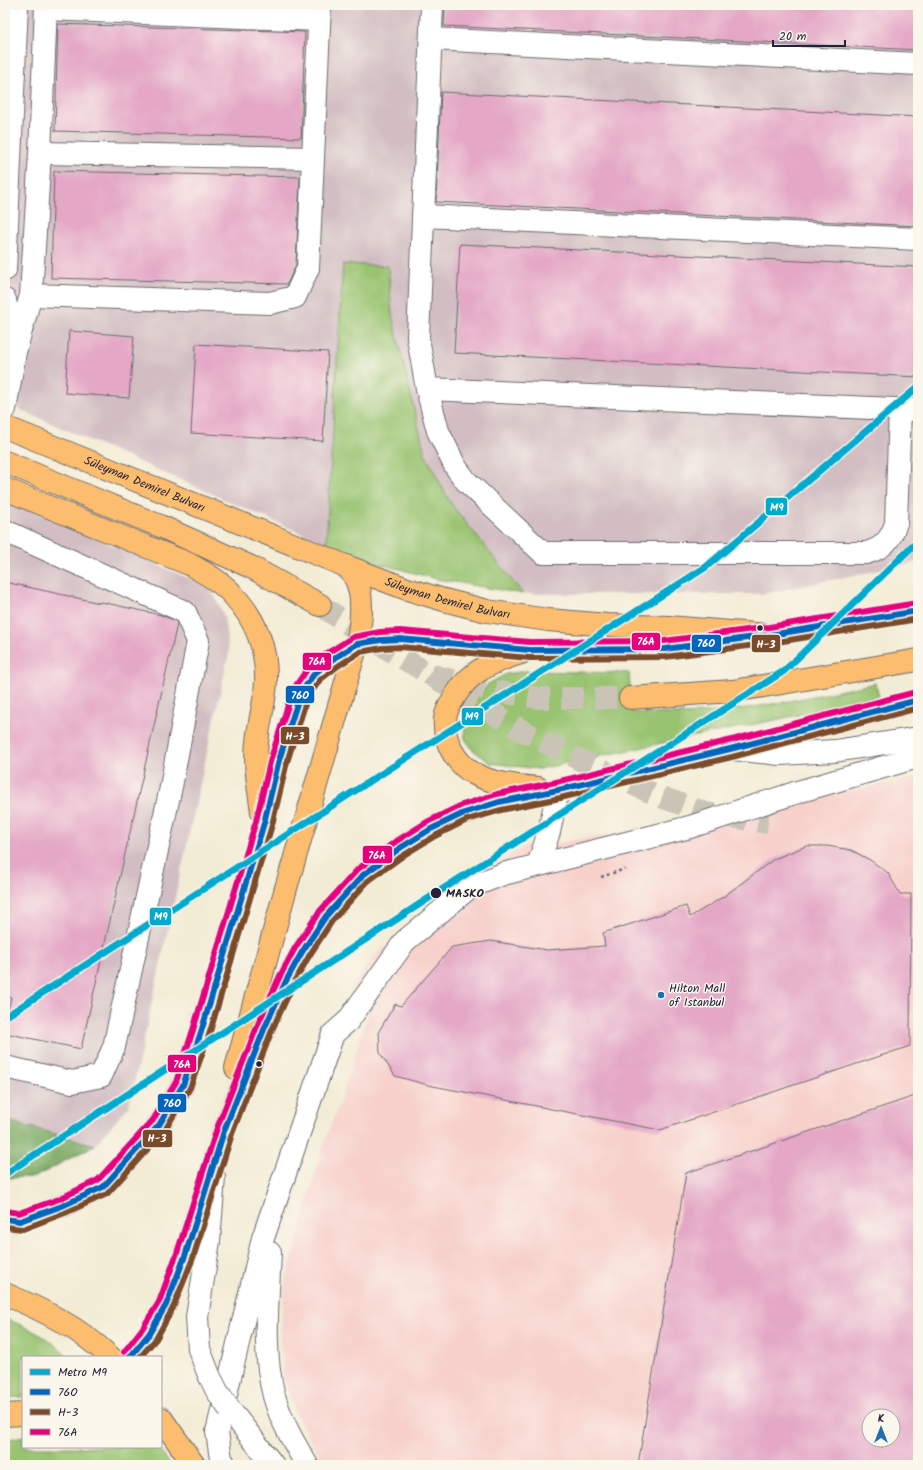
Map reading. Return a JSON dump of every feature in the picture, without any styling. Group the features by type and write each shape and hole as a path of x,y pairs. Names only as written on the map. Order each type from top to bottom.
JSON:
{"main road":[{"name":"Süleyman Demirel Bulvarı","path":"5,427 346,566 407,589 487,611 548,620 770,635 918,611"},
{"path":"5,462 160,526 251,567 320,605"},
{"path":"5,490 189,564 214,579 234,595 253,621 262,644 265,662 266,682 257,743 257,774 264,823"},
{"path":"131,1356 149,1334 166,1305 185,1256 214,1168 224,1131 236,1066 357,644 360,627 361,602 354,577 346,566"},
{"path":"5,1220 20,1221 62,1206 103,1187 159,1125 183,1085 195,1052 264,823 280,760 300,694 314,674 332,658 357,644 381,640 400,639 530,650 664,649 770,635"},
{"path":"530,650 498,660 471,676 455,694 445,718 446,738 451,749 462,765 473,774 526,788 558,790"},
{"path":"630,698 733,691 918,660"},
{"path":"224,1131 265,1027 286,981 302,952 326,916 363,875 400,848 431,829 464,813 498,802 558,790 730,749 918,700"},
{"path":"5,1294 42,1309 76,1330 109,1356"},
{"path":"5,1415 22,1414"},
{"path":"162,1419 194,1465"}],"lane":[{"path":"5,258 8,110 16,5"},
{"path":"427,389 909,409 896,523 888,541 874,551 866,553 543,553 466,481 455,466 438,431 427,389 418,338 432,5"},
{"path":"5,410 15,352 31,295 40,153 46,7 320,12 308,268 295,297 270,303 31,295"},
{"path":"431,39 918,64"},
{"path":"40,153 313,158"},
{"path":"423,216 918,239"},
{"path":"5,300 15,352"},
{"path":"5,531 186,612 198,641 171,787 116,1039 101,1076 72,1082 5,1068"},
{"path":"730,749 780,754 835,751 918,738"},
{"path":"225,1465 221,1459 217,1432 263,1238 333,1034 348,1021 404,941 470,887 503,874 690,827 801,791 918,757"},
{"path":"538,865 558,790"},
{"path":"214,1168 209,1241 197,1316 199,1349 217,1391 273,1465"},
{"path":"273,1210 266,1348 274,1396 286,1430 307,1465"}],"shaded area":[{"path":"5,5 918,5 918,562 764,594 523,594 451,504 425,454 392,315 388,266 343,264 326,544 5,403"},
{"path":"5,499 211,588 224,616 229,653 129,1106 95,1145 5,1120"},
{"path":"918,777 918,1465 326,1465 319,1456 295,1412 283,1376 280,1339 285,1283 324,1143 342,1096 372,1001 351,989 374,956 492,864 526,846 543,845 692,822"}],"green space":[{"path":"343,264 388,266 392,315 425,454 451,504 523,594 437,579 361,559 326,544"},
{"path":"525,671 629,673 632,712 662,714 705,713 778,703 875,683 879,696 799,715 539,769 490,763 473,750 465,739 464,726 469,708 488,684 506,674"},
{"path":"5,1120 95,1145 35,1177 5,1178"},
{"path":"5,1318 39,1334 68,1356 22,1356 22,1397 5,1398"},
{"path":"22,1436 22,1448 158,1448 171,1465 5,1465 5,1440"}],"building":[{"path":"445,5 918,5 918,50 444,26"},
{"path":"58,24 305,32 301,138 55,131"},
{"path":"441,92 918,117 918,226 436,202"},
{"path":"54,171 300,177 296,265 287,284 51,278"},
{"path":"460,244 918,267 918,377 454,353"},
{"path":"69,331 134,336 129,398 65,393"},
{"path":"196,344 328,352 323,441 191,433"},
{"path":"5,582 161,615 176,621 177,624 81,1049 5,1033 5,1024 11,997 5,996"},
{"name":"Hilton Mall of Istanbul","path":"806,846 827,846 851,850 870,860 888,873 900,894 911,894 910,1046 660,1130 428,1085 395,1076 380,1053 379,1031 395,1004 401,1006 452,947 491,941 547,950 605,946 603,933 686,906 690,917 723,897 774,859"},
{"path":"918,1095 918,1465 638,1465 686,1173"}],"tunnel":[{"path":"320,605 364,635 429,674 492,691 540,698 630,698"},
{"path":"429,674 521,730 594,767 661,797 706,813 768,823"}],"metro line":[{"name":"M9","path":"5,1017 364,785 706,567 918,387"},
{"name":"M9","path":"5,1174 443,889 784,671 918,541"}],"transit line":[{"name":"76A","path":"6,1211 19,1213 59,1199 98,1180 153,1120 176,1082 256,821 271,758 293,690 308,668 329,652 353,637 380,632 400,631 530,642 664,641 769,627 917,603"},
{"name":"76O","path":"5,1219 20,1221 62,1206 103,1187 159,1125 183,1085 201,1032 264,823 279,760 300,694 314,674 333,659 357,644 381,640 400,639 530,650 665,649 770,635 918,611"},
{"name":"H-3","path":"5,1227 23,1229 65,1213 107,1194 165,1130 190,1088 209,1035 272,825 287,762 307,698 320,680 338,666 360,652 382,648 400,647 530,658 665,657 771,643 918,619"},
{"name":"76A","path":"124,1352 142,1329 159,1302 177,1253 217,1128 258,1024 279,978 295,948 319,912 358,869 395,842 427,822 462,805 497,794 556,782 728,741 916,692"},
{"name":"76O","path":"131,1356 149,1334 166,1305 185,1256 224,1131 265,1027 286,981 302,952 326,916 363,875 400,848 431,829 464,813 499,802 558,790 730,749 918,700"},
{"name":"H-3","path":"141,1356 156,1339 173,1308 193,1258 232,1134 272,1030 293,985 309,956 332,921 368,881 404,855 435,836 467,820 501,810 560,798 732,757 918,708"}],"place":[{"name":"MASKO","path":"436,893"},
{"name":"Hilton Mall of Istanbul","path":"661,995"}]}
